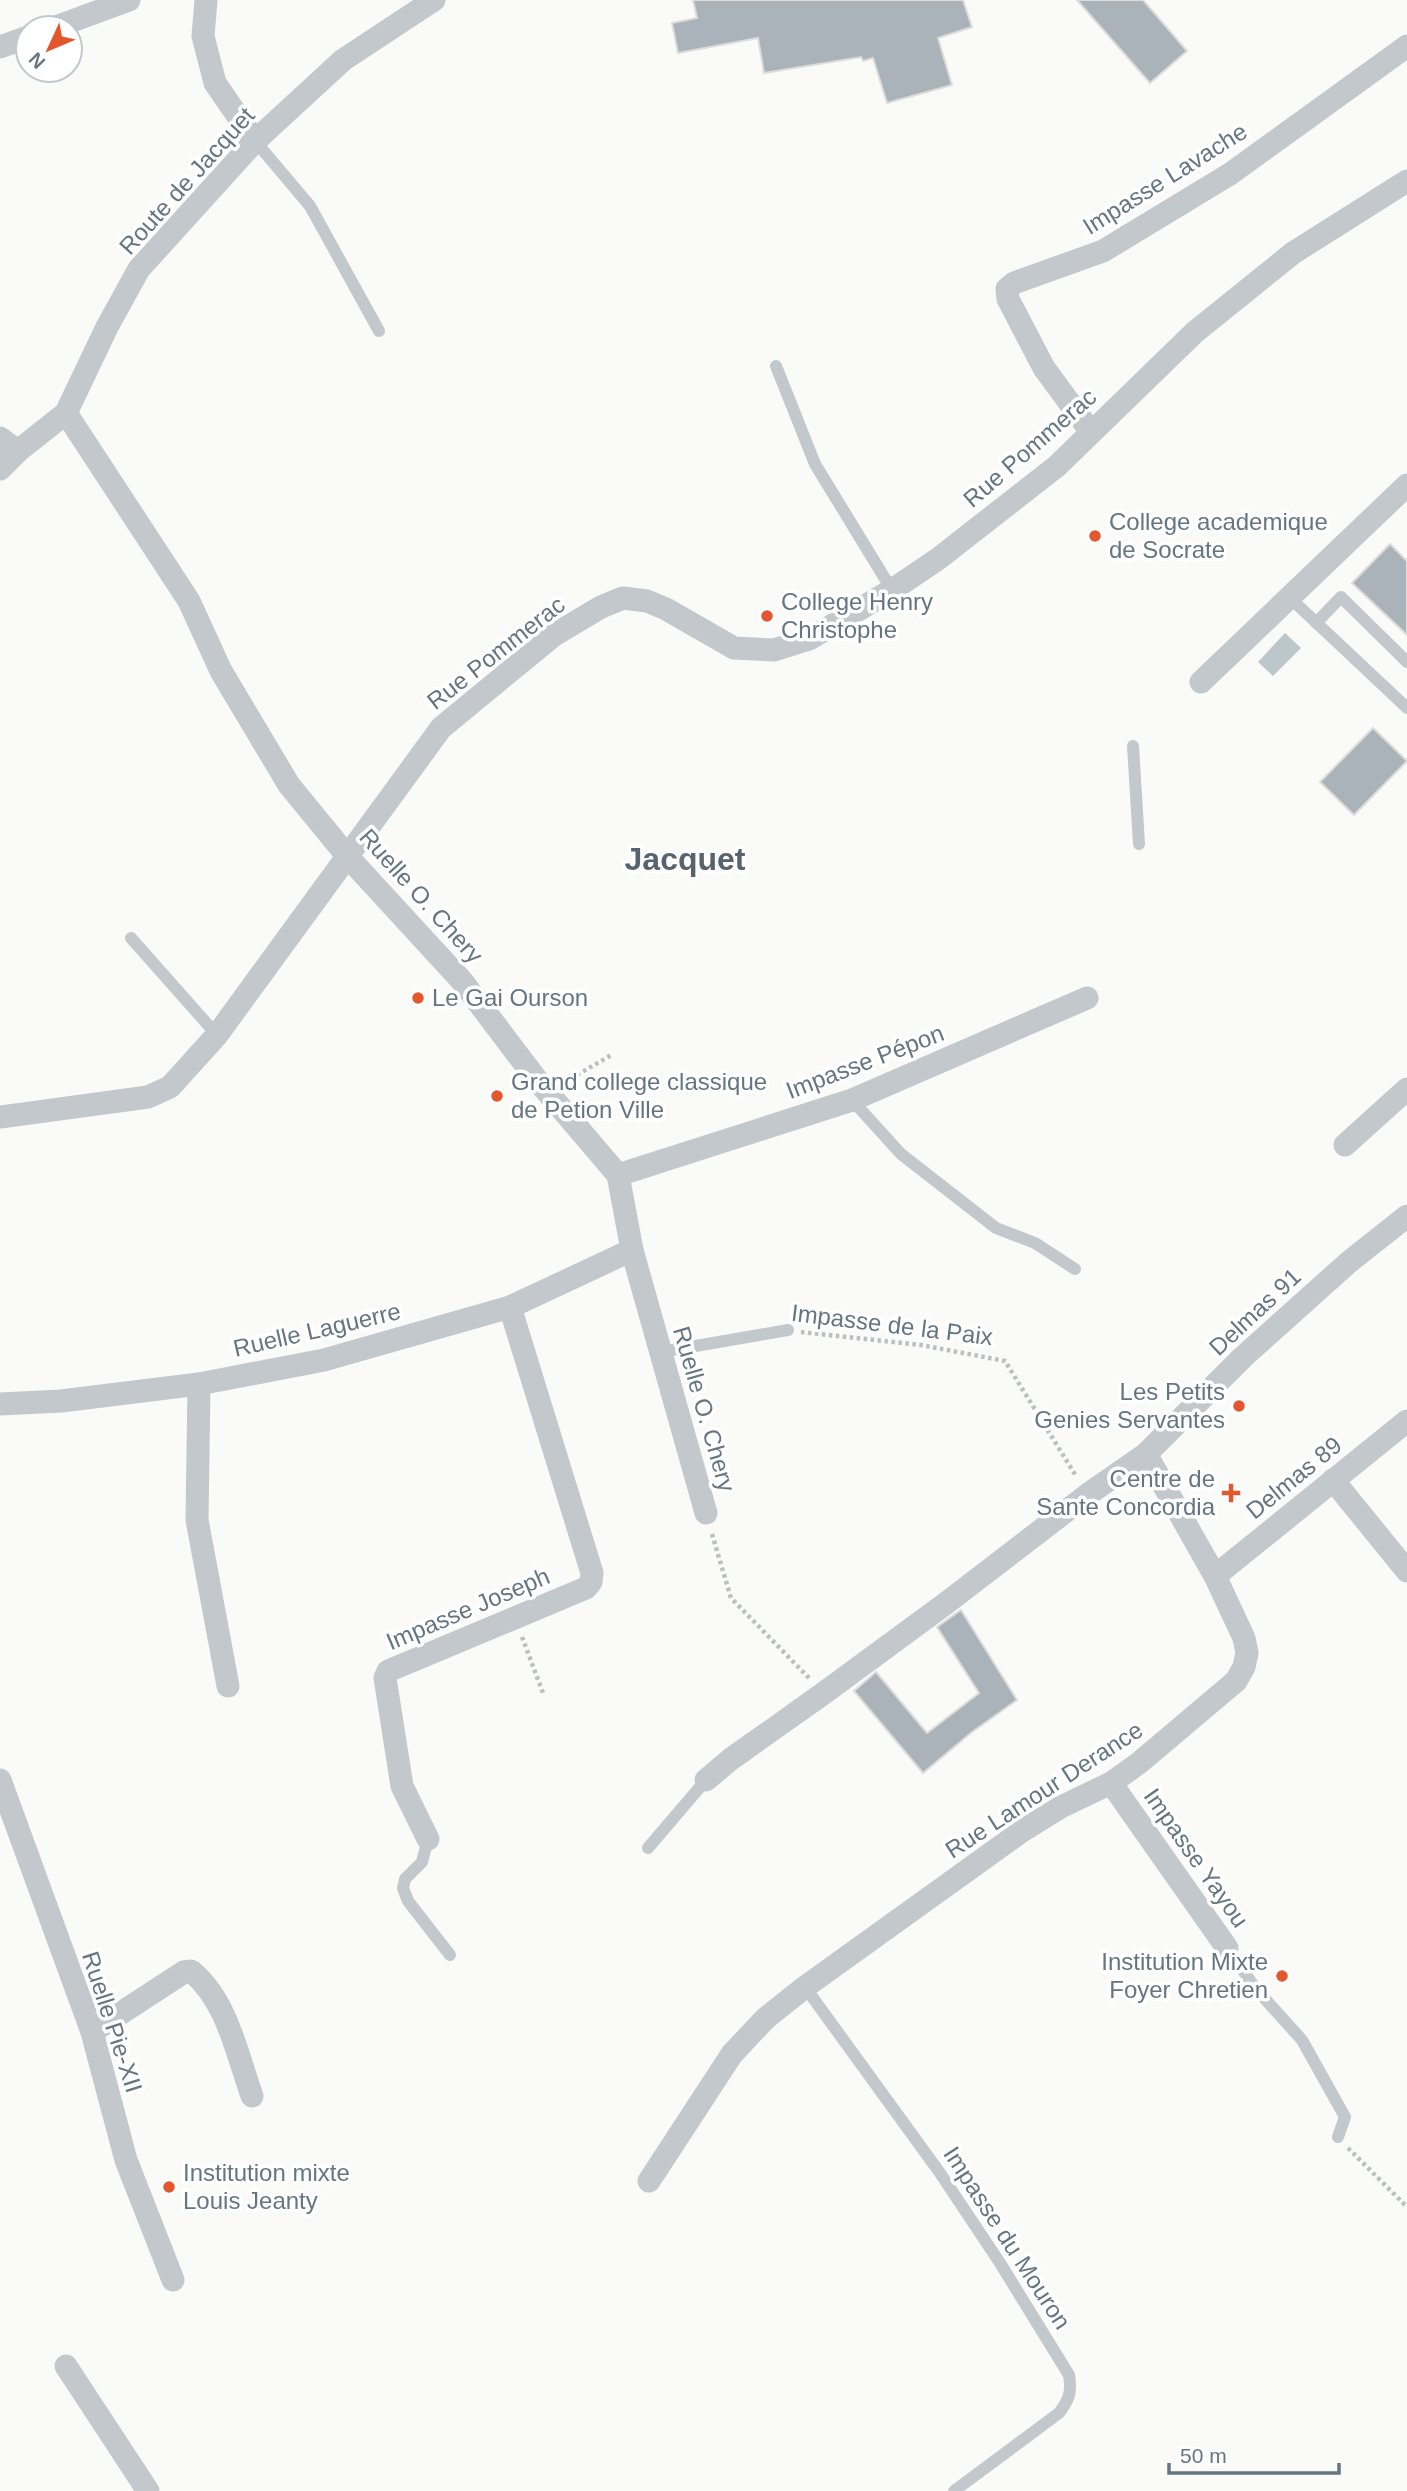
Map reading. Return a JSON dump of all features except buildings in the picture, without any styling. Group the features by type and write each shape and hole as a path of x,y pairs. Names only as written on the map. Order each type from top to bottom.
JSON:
{"street":[{"path":"84,17 130,0"},
{"path":"206,0 202,36 215,83 256,141"},
{"path":"396,23 397,0"},
{"name":"Route de Jacquet","path":"0,469 9,445 66,413 107,327 139,269 256,141 343,60 433,0"},
{"name":"Impasse Lavache","path":"1091,432 1044,368 1008,299 1007,289 1014,283 1103,251 1218,181 1407,46"},
{"name":"Rue Pommerac","path":"0,1117 148,1097 170,1087 217,1035 441,728 554,635 601,607 623,598 648,601 666,609 734,648 774,650 809,639 892,590 938,559 1046,474 1195,332 1283,261 1407,181"},
{"name":"Ruelle O. Chery","path":"66,413 189,601 221,671 289,785 348,857 462,981 547,1092 618,1175 632,1250 706,1513"},
{"path":"1201,682 1407,485"},
{"name":"Impasse Pépon","path":"618,1175 852,1100 1087,998"},
{"path":"1345,1145 1407,1089"},
{"name":"Delmas 91","path":"706,1780 945,1604 1087,1495 1146,1454 1243,1357 1349,1262 1407,1216"},
{"name":"Ruelle Laguerre","path":"0,1404 61,1401 199,1384 324,1360 510,1307 632,1250"},
{"name":"Impasse Joseph","path":"428,1839 401,1786 385,1678 388,1671 586,1588 591,1582 592,1573 510,1307"},
{"path":"199,1384 197,1520 228,1686"},
{"name":"Delmas 89","path":"1214,1576 1407,1421"},
{"name":"Rue Lamour Derance","path":"649,2181 732,2054 766,2018 1022,1831 1061,1807 1111,1783 1139,1763 1236,1681 1244,1667 1247,1653 1244,1637 1214,1576 1146,1454"},
{"path":"1333,1479 1407,1571"},
{"name":"Impasse Yayou","path":"1111,1783 1227,1948"},
{"name":"Ruelle Pie-XII","path":"2,1794 92,2032 126,2160 173,2280"},
{"path":"92,2032 184,1972 191,1971 198,1976 220,2007 252,2096"},
{"path":"66,2366 148,2491"}],"lane":[{"path":"256,141 310,206 379,331"},
{"path":"776,366 815,464 892,590"},
{"path":"1289,597 1407,708"},
{"path":"1316,623 1341,597 1407,662"},
{"path":"1133,746 1139,844"},
{"path":"131,938 217,1035"},
{"path":"852,1100 901,1154 996,1227 1035,1243 1075,1269"},
{"name":"Impasse de la Paix","path":"661,1352 788,1330"},
{"path":"648,1848 706,1780"},
{"name":"Impasse Joseph","path":"428,1839 422,1862 405,1880 403,1888 408,1901 450,1955"},
{"name":"Impasse Yayou","path":"1227,1948 1256,1989 1302,2040 1345,2117 1338,2137"},
{"name":"Impasse du Mouron","path":"805,1987 940,2173 1000,2263 1069,2375 1072,2389 1067,2403 1059,2413 954,2491"}],"path":[{"path":"547,1092 612,1054"},
{"name":"Impasse de la Paix","path":"788,1330 921,1345 1005,1361 1087,1495"},
{"path":"706,1513 732,1598 824,1693"},
{"path":"514,1617 543,1693"},
{"path":"1338,2137 1407,2207"}],"shaded area":[{"path":"1285,633 1301,648 1273,676 1258,662"}],"place":[{"name":"College academique de Socrate","path":"1095,536"},
{"name":"College Henry Christophe","path":"767,616"},
{"name":"Le Gai Ourson","path":"418,998"},
{"name":"Grand college classique de Petion Ville","path":"497,1096"},
{"name":"Les Petits Genies Servantes","path":"1239,1406"},
{"name":"Centre de Sante Concordia","path":"1231,1493"},
{"name":"Institution Mixte Foyer Chretien","path":"1282,1976"},
{"name":"Institution mixte Louis Jeanty","path":"169,2187"}],"district":[{"name":"Jacquet","path":"685,859"}]}
